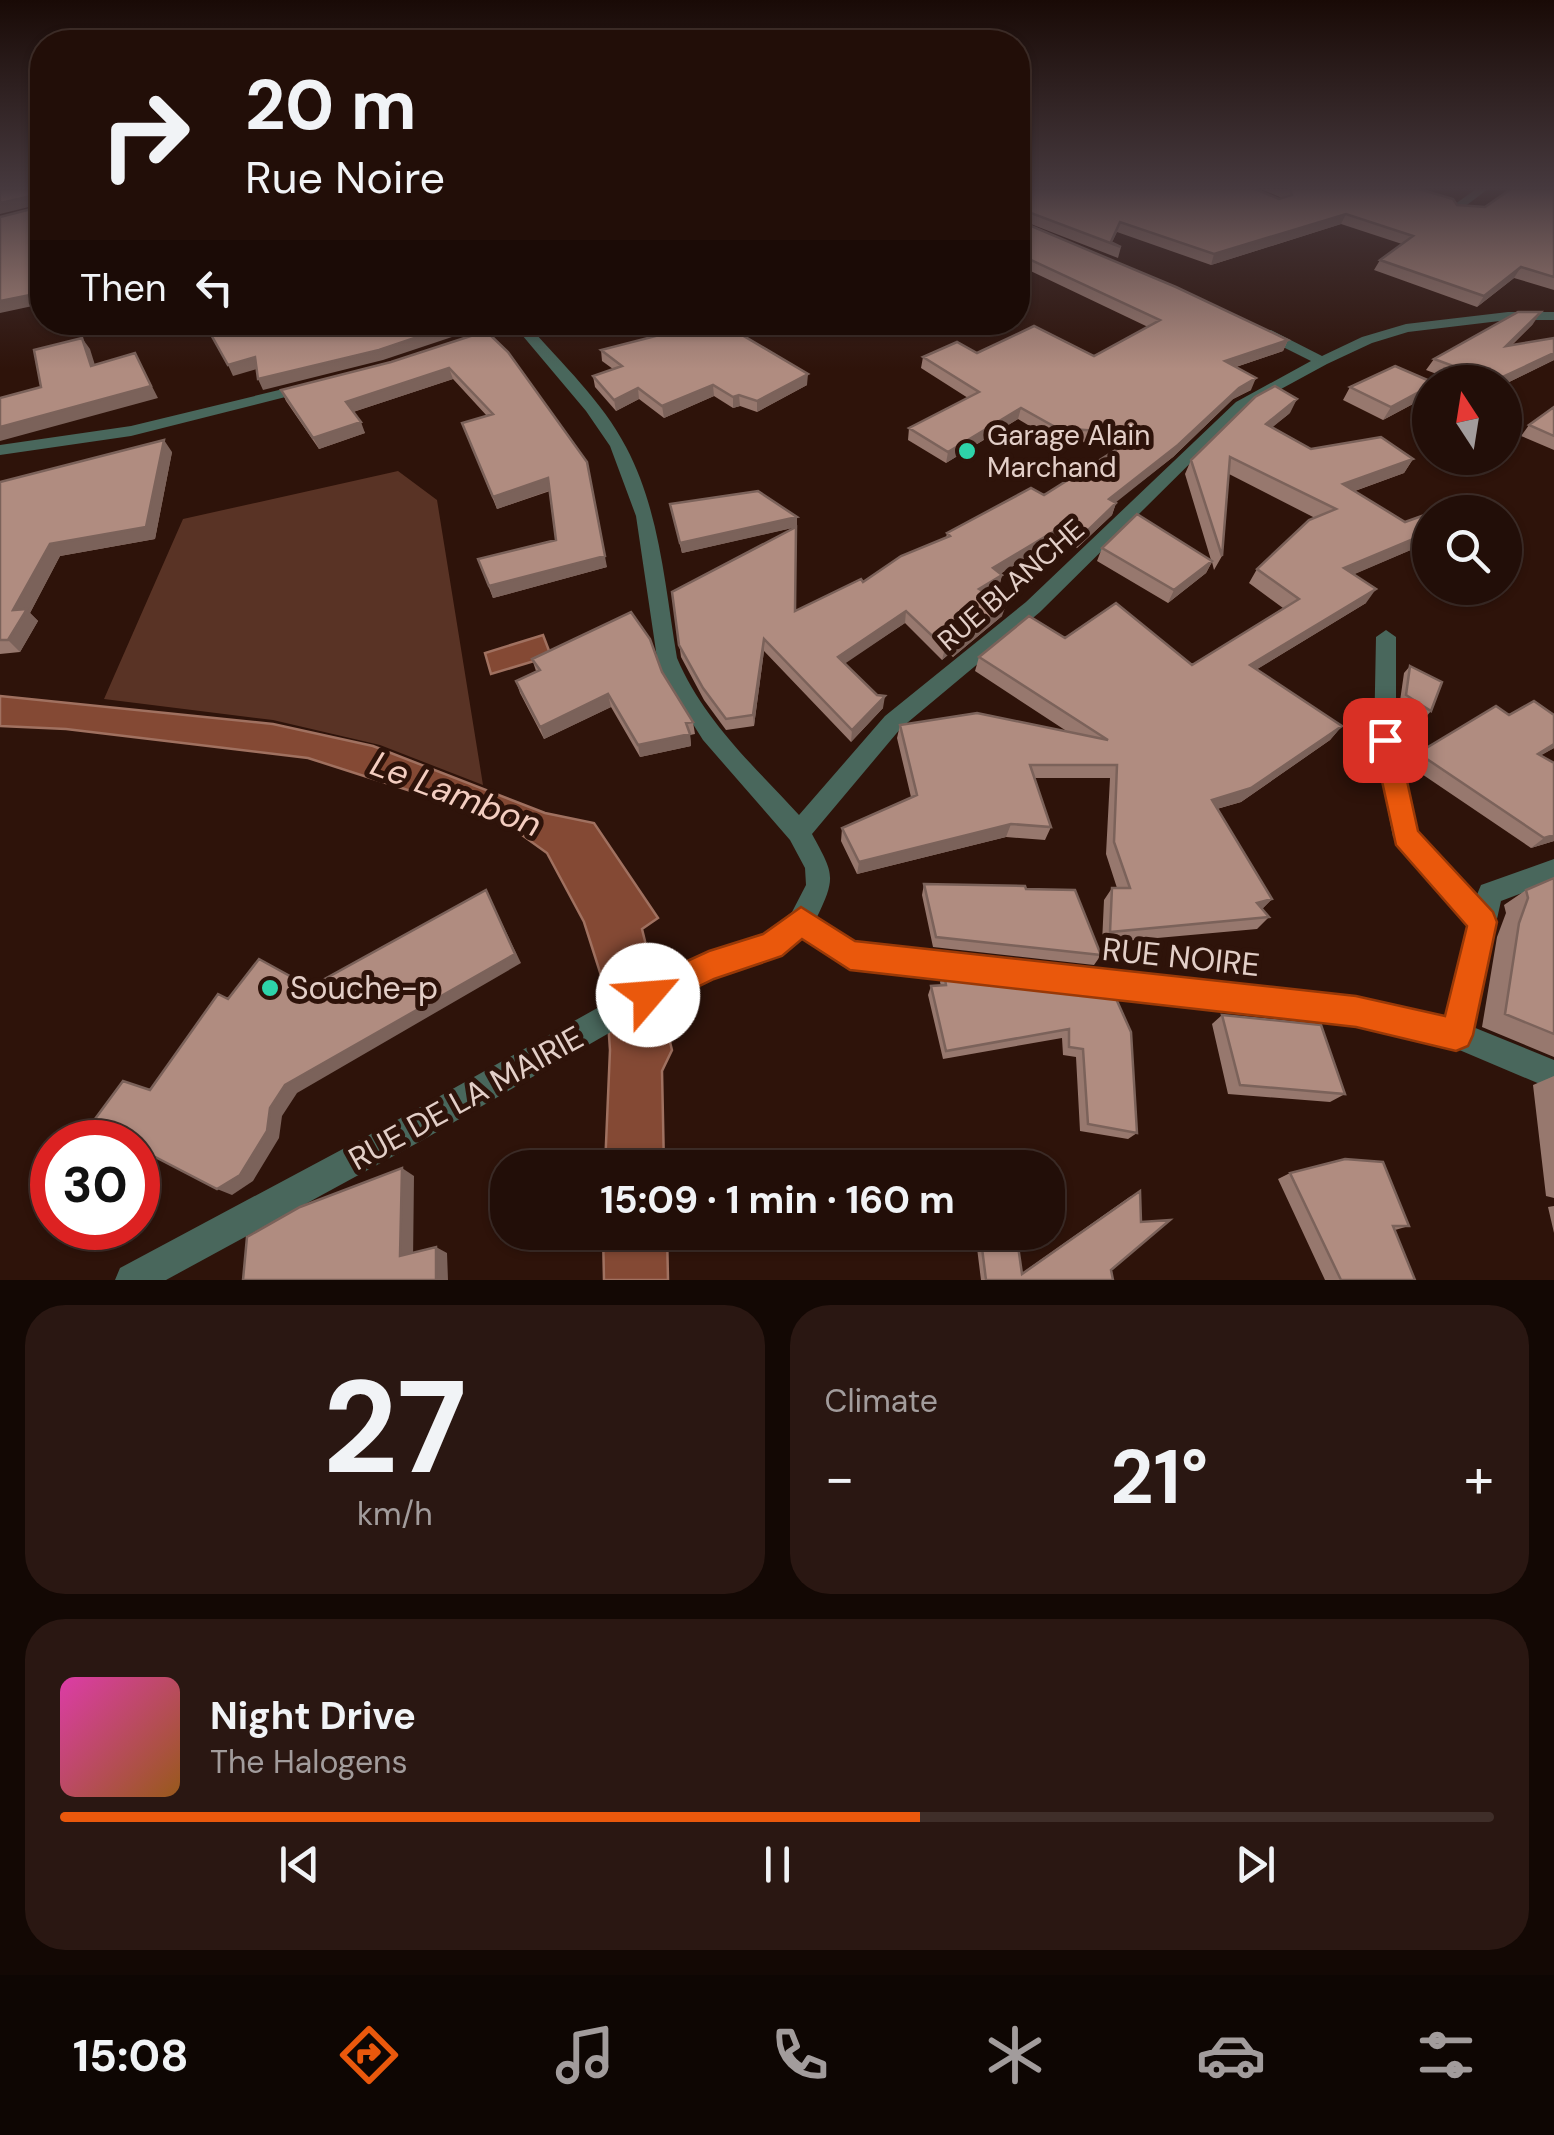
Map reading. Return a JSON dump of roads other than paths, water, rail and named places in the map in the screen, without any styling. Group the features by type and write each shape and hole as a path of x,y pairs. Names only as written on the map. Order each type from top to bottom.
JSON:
{"street":[{"name":"RUE BLANCHE","path":"799,832 893,722 1033,607 1241,405 1367,340 1406,328 1508,316 1554,316"},
{"path":"1259,330 1322,361"},
{"path":"446,348 485,335"},
{"path":"531,335 592,408 618,446 635,481 659,586 667,658 677,682 711,734 799,832 817,868 819,886 801,921"},
{"path":"0,450 131,431 334,381"},
{"path":"1386,636 1385,740 1406,837 1482,922"},
{"path":"1456,1035 1490,893 1554,870"},
{"name":"RUE DE LA MAIRIE","path":"132,1280 170,1271 677,979 772,946 801,921"},
{"name":"RUE NOIRE","path":"801,921 850,955 1356,1012 1456,1035 1554,1075"}],"water":[{"path":"543,635 551,656 491,674 485,653"},
{"name":"Le Lambon","path":"0,696 273,724 373,746 545,813 594,823 658,918 642,929 672,1050 662,1071 664,1150 606,1150 610,1050 606,991 584,922 547,853 501,820 308,758 66,729 0,726"},
{"path":"603,1250 667,1250 668,1280 604,1280"}],"place":[{"name":"Garage Alain Marchand","path":"967,451"},
{"name":"Souche-p","path":"270,988"}]}
